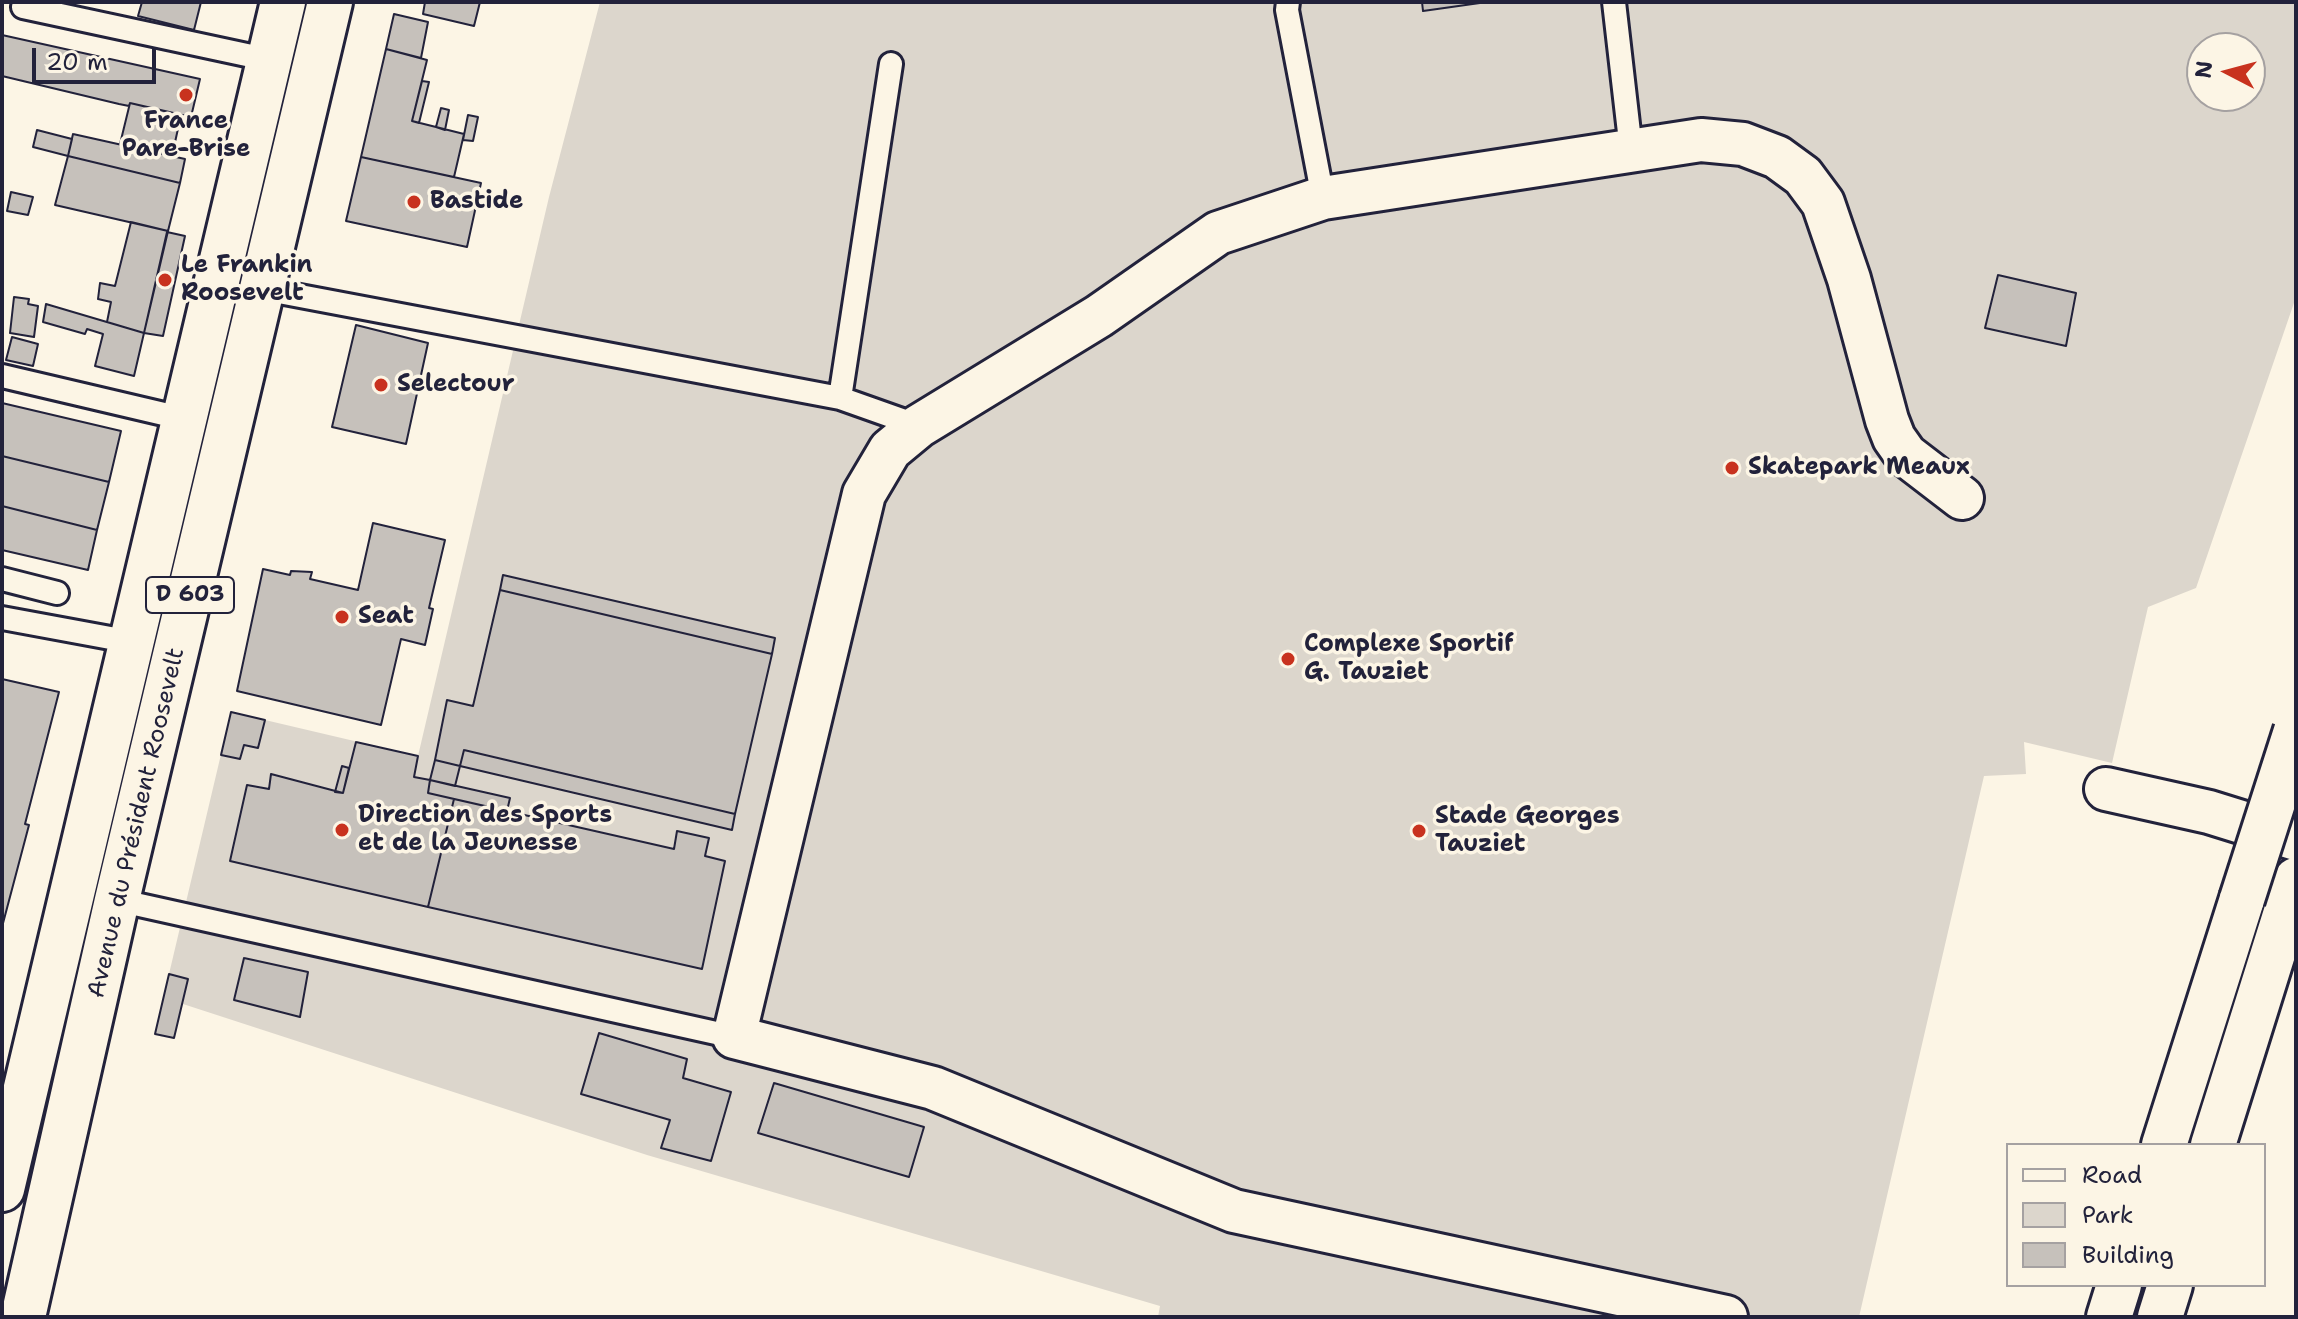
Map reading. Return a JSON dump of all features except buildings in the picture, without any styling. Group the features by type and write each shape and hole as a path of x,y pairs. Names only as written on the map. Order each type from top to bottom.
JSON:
{"main road":[{"name":"Avenue du Président Roosevelt","path":"2,1189 283,2"},
{"name":"Avenue du Président Roosevelt","path":"23,1317 117,900 330,2"},
{"path":"2165,1143 2296,731"},
{"path":"2214,1143 2291,896"},
{"path":"2109,1317 2118,1287"},
{"path":"2160,1317 2169,1287"}],"street":[{"path":"1726,1317 1234,1211 933,1088 734,1037 864,494 890,450 919,426 1099,316 1218,233 1323,198 1701,140 1743,144 1777,157 1803,176 1823,203 1849,279 1894,438 1906,455 1962,498"},
{"path":"2106,789 2209,812 2296,839"}],"lane":[{"path":"1288,2 1323,198"},
{"path":"1614,2 1631,150"},
{"path":"23,7 270,60"},
{"path":"840,398 891,64"},
{"path":"263,289 840,398 919,426"},
{"path":"2,376 185,419"},
{"path":"2,579 57,593"},
{"path":"2,618 132,642"},
{"path":"117,900 734,1037"}],"green space":[{"name":"Complexe Sportif G. Tauziet","path":"600,2 2296,2 2296,297 2196,588 2148,607 2112,763 2024,742 2026,774 1984,776 1859,1317 1158,1317 1160,1306 647,1155 183,1004 188,979 169,974 231,712 418,756 549,197"}],"place":[{"name":"France Pare-Brise","path":"186,95"},
{"name":"Bastide","path":"414,202"},
{"name":"Le Frankin Roosevelt","path":"165,280"},
{"name":"Selectour","path":"381,385"},
{"name":"Skatepark Meaux","path":"1732,468"},
{"name":"Seat","path":"342,617"},
{"name":"Complexe Sportif G. Tauziet","path":"1288,659"},
{"name":"Direction des Sports et de la Jeunesse","path":"342,830"},
{"name":"Stade Georges Tauziet","path":"1419,831"}]}
